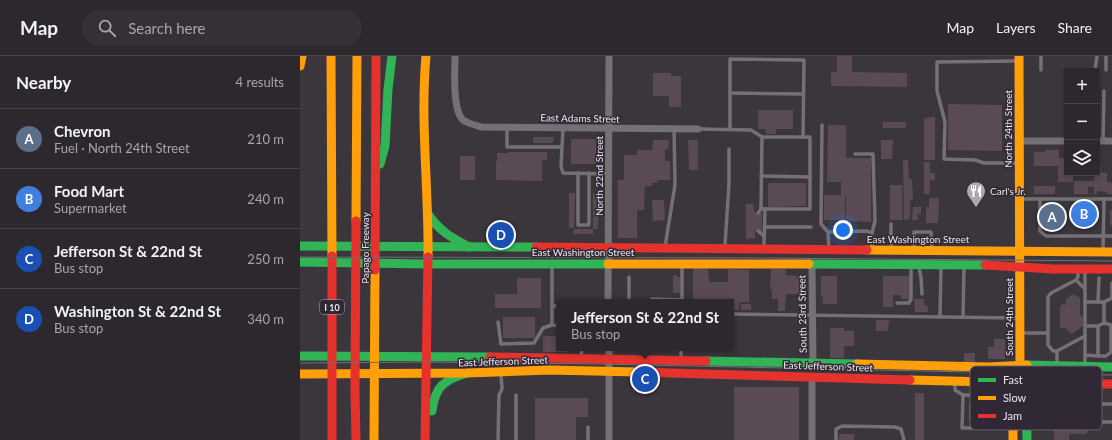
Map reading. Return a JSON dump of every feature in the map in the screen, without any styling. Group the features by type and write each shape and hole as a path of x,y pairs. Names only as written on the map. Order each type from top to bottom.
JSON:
{"main road":[{"path":"300,66 302,56"},
{"name":"I 10","path":"331,56 332,440"},
{"path":"349,56 353,228"},
{"path":"349,440 352,390 356,56"},
{"name":"Papago Freeway","path":"374,440 376,56"},
{"path":"376,178 385,146 388,89 392,56"},
{"path":"425,436 428,264 428,214 424,148 424,80 426,56"},
{"name":"North 24th Street","path":"1019,59 1020,251"},
{"path":"428,214 441,232 469,247"},
{"name":"East Washington Street","path":"300,246 609,247 1108,252"},
{"name":"East Washington Street","path":"724,249 794,264"},
{"name":"South 24th Street","path":"1020,251 1020,366"},
{"name":"East Washington Street","path":"300,262 428,264 608,263 964,265 1112,269"},
{"name":"East Jefferson Street","path":"300,356 581,358 970,367"},
{"name":"East Jefferson Street","path":"845,364 923,381"},
{"name":"East Jefferson Street","path":"1020,366 1085,366"},
{"name":"East Jefferson Street","path":"1102,367 1112,367"},
{"name":"East Jefferson Street","path":"300,374 467,373 550,370 970,382"},
{"path":"425,436 432,416 433,399 439,387 450,379 467,373"},
{"path":"352,390 356,440"}],"street":[{"name":"East Adams Street","path":"455,56 456,99 459,115 464,121 480,127 698,129"},
{"name":"North 22nd Street","path":"608,299 609,56"},
{"path":"1019,141 1064,141"},
{"path":"1100,141 1112,141"},
{"name":"South 23rd Street","path":"812,265 813,363"},
{"path":"609,351 609,440"},
{"path":"812,377 812,440"}],"lane":[{"path":"803,137 804,60 807,56"},
{"path":"1041,56 1041,70"},
{"path":"1093,56 1096,61"},
{"path":"1095,68 1097,56"},
{"path":"1106,56 1106,70"},
{"path":"730,129 730,59 775,58 804,60"},
{"path":"1019,59 937,62 937,91 945,122 944,160 975,160 984,163 1019,163"},
{"path":"1100,141 1104,91"},
{"path":"730,93 804,94"},
{"path":"822,125 821,224 828,232 829,249"},
{"path":"506,127 507,147 562,147"},
{"path":"563,128 561,166 563,173 609,174"},
{"path":"665,248 675,185 674,129"},
{"path":"698,129 751,130 762,137 810,137 810,210 763,209 758,213"},
{"path":"762,137 761,176 765,227 764,249"},
{"path":"724,249 729,184 729,149"},
{"path":"854,154 873,154 875,221 872,233 872,250"},
{"path":"578,173 578,225 589,225 589,174"},
{"path":"761,176 810,177"},
{"path":"1020,199 1112,199"},
{"path":"1040,199 1040,231 1046,236 1112,236"},
{"path":"1104,199 1103,236 1108,252"},
{"path":"1040,211 1046,211"},
{"path":"1058,211 1063,211"},
{"path":"1040,223 1046,224"},
{"path":"891,224 891,250"},
{"path":"1058,224 1063,224"},
{"path":"765,227 811,227"},
{"path":"758,231 764,236"},
{"path":"828,232 868,231 872,233"},
{"path":"914,250 914,232 931,232 932,250"},
{"path":"552,263 552,324"},
{"path":"682,264 682,299"},
{"path":"915,265 921,277 922,294"},
{"path":"897,303 909,303 911,299 915,265"},
{"path":"940,317 941,265"},
{"path":"963,317 964,265"},
{"path":"1082,269 1076,280 1051,293 1048,297 1048,345 1053,351 1057,351 1085,336"},
{"path":"1082,269 1085,289 1085,366"},
{"path":"629,277 629,299"},
{"path":"1098,278 1098,302"},
{"path":"1076,280 1085,289"},
{"path":"1085,302 1104,302 1112,298 1112,283"},
{"path":"1104,302 1104,323"},
{"path":"734,314 1020,318"},
{"path":"498,322 501,344 534,342 543,328 552,324 556,325"},
{"path":"1085,326 1098,326 1104,323 1111,325 1111,352 1106,356 1085,355"},
{"path":"1098,326 1098,356"},
{"path":"1020,333 1047,333"},
{"path":"581,358 582,351"},
{"path":"681,351 681,360"},
{"path":"1057,351 1057,366"},
{"path":"498,440 499,395 502,389 501,372"},
{"path":"955,382 954,390 962,394 970,395"},
{"path":"962,394 962,428 970,428"},
{"path":"516,395 516,440"},
{"path":"836,440 836,429 842,426 895,426 901,429 904,440"},
{"path":"588,427 588,440"}],"building":[{"path":"837,56 852,56 852,72 907,73 907,87 831,86 831,72 837,72"},
{"path":"653,73 671,73 671,76 681,76 681,107 669,107 669,96 653,96"},
{"path":"948,104 1002,105 1002,151 948,150"},
{"path":"758,110 793,110 793,129 776,129 776,134 766,134 766,129 758,129"},
{"path":"935,117 935,160 924,160 924,118"},
{"path":"883,122 906,122 906,128 883,128"},
{"path":"828,125 846,125 846,158 871,158 871,222 846,221 846,195 845,220 824,220 824,195 841,195 841,182 827,182"},
{"path":"533,137 554,137 553,143 533,143"},
{"path":"571,139 596,139 596,164 571,164"},
{"path":"653,140 669,140 668,149 665,149 665,161 670,161 670,180 658,180 657,183 652,183 652,186 645,186 644,210 637,210 637,238 618,238 618,180 624,180 624,155 637,155 637,150 652,150"},
{"path":"688,140 698,140 698,170 689,170"},
{"path":"881,140 893,140 892,159 881,159"},
{"path":"1045,150 1059,150 1059,158 1064,158 1064,176 1073,176 1073,182 1058,182 1058,166 1034,166 1034,152 1045,152"},
{"path":"547,152 547,160 542,160 542,181 496,180 497,153"},
{"path":"460,156 475,156 475,180 460,180"},
{"path":"903,160 908,160 909,179 912,179 913,200 910,200 910,219 904,220"},
{"path":"924,162 930,162 930,173 935,173 935,180 930,180 930,194 924,194"},
{"path":"1101,167 1101,172 1107,173 1107,182 1112,183 1112,194 1097,191 1097,194 1094,194 1094,187 1088,187 1088,194 1074,194 1074,181 1094,181 1094,176 1100,176"},
{"path":"768,183 806,183 806,206 768,207"},
{"path":"890,185 902,185 903,220 890,220"},
{"path":"1034,186 1055,186 1055,194 1034,194"},
{"path":"569,193 575,193 574,228 569,228"},
{"path":"593,193 599,193 598,229 593,229"},
{"path":"929,198 939,198 938,223 926,223 926,207 929,207"},
{"path":"652,200 664,200 665,220 653,221"},
{"path":"746,204 753,204 755,213 762,213 762,231 755,231 755,238 746,239"},
{"path":"1077,204 1092,204 1092,223 1076,223"},
{"path":"1046,205 1058,205 1058,231 1046,231"},
{"path":"913,207 921,207 921,214 918,214 918,220 912,220"},
{"path":"1110,210 1112,210 1112,225 1110,225"},
{"path":"574,229 593,229 593,234 573,234"},
{"path":"693,268 708,269 709,282 728,282 728,269 749,270 749,302 739,302 739,310 734,310 734,299 693,299"},
{"path":"771,269 786,269 786,275 802,276 802,294 786,294 785,311 778,311 778,299 772,299 772,289 770,289"},
{"path":"673,275 680,277 680,293 673,293"},
{"path":"821,276 837,276 837,304 823,304 823,297 821,297"},
{"path":"883,276 909,276 909,299 901,299 901,295 893,295 893,307 883,307"},
{"path":"517,278 541,278 541,308 495,308 495,294 517,294"},
{"path":"1073,294 1080,298 1080,315 1083,317 1083,326 1072,334 1065,328 1060,328 1060,306 1063,304 1066,305 1066,299"},
{"path":"914,299 924,299 924,305 928,306 928,312 915,312"},
{"path":"741,304 751,304 751,310 741,310"},
{"path":"503,317 535,317 535,338 503,338"},
{"path":"876,320 889,320 888,331 876,331"},
{"path":"830,328 844,328 844,331 854,331 854,346 844,346 844,358 830,358"},
{"path":"543,336 556,336 556,351 568,351 568,352 543,352"},
{"path":"994,339 1005,339 1005,359 988,359 988,347 994,347"},
{"path":"964,353 975,353 975,363 964,363"},
{"path":"734,387 799,387 799,440 734,440"},
{"path":"915,393 924,393 924,440 915,440"},
{"path":"535,398 588,398 588,417 576,417 576,440 535,440"},
{"path":"970,404 970,420 969,420"},
{"path":"1054,430 1087,430 1087,434 1069,434 1069,440 1054,440"},
{"path":"839,434 854,434 854,440 839,440"}],"tram line":[{"path":"300,257 762,258 1112,261"},
{"path":"300,363 426,362 597,364 970,372"},
{"path":"1102,375 1112,375"}],"traffic: fast":[{"path":"380,164 385,146 388,89 392,56"},
{"path":"428,214 436,225 469,247"},
{"path":"300,246 536,247"},
{"path":"300,262 608,264"},
{"path":"809,264 985,265"},
{"path":"300,356 490,357"},
{"path":"706,361 857,364"},
{"path":"1027,365 1070,366"},
{"path":"1102,367 1112,367"},
{"path":"432,411 433,402 442,385 452,378 467,373"},
{"path":"1027,430 1027,440"}],"traffic: slow":[{"path":"300,66 302,56"},
{"path":"331,56 332,256"},
{"path":"356,221 357,56"},
{"path":"426,56 424,81 424,131 428,257"},
{"path":"1019,56 1020,366"},
{"path":"867,250 1112,252"},
{"path":"608,264 809,264"},
{"path":"374,440 375,270"},
{"path":"857,364 970,367"},
{"path":"1008,366 1027,365"},
{"path":"300,374 467,373 550,370 638,372"},
{"path":"910,380 970,382"},
{"path":"1013,430 1013,440"}],"traffic: jam":[{"path":"375,270 376,56"},
{"path":"356,221 356,440"},
{"path":"536,247 867,250"},
{"path":"332,256 332,440"},
{"path":"425,440 428,257"},
{"path":"985,265 1052,269 1112,269"},
{"path":"490,357 706,361"},
{"path":"638,372 910,380"},
{"path":"1102,384 1112,384"}],"place":[{"name":"Carl's Jr.","path":"976,208"},
{"name":"Food Mart","path":"1084,214"},
{"name":"Chevron","path":"1052,217"},
{"name":"Washington St & 22nd St","path":"501,235"},
{"name":"Jefferson St & 22nd St","path":"645,379"}]}
